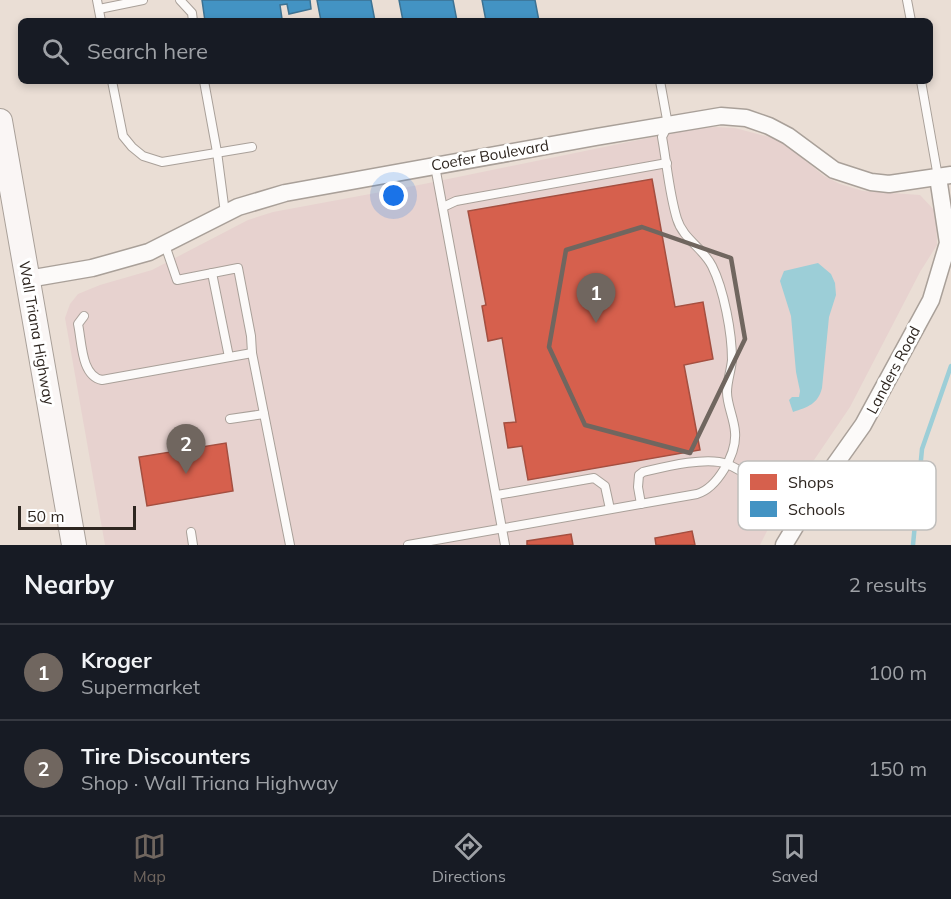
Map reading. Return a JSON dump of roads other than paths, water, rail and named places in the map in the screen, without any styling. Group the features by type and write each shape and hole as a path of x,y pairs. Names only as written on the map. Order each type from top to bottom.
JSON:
{"main road":[{"name":"Wall Triana Highway","path":"0,121 74,545"}],"street":[{"name":"Coefer Boulevard","path":"27,279 92,268 149,252 225,213 251,202 285,193 435,165 721,117 746,118 778,130 834,170 847,176 889,184 944,176"},
{"name":"Landers Road","path":"839,461 863,425 931,300 948,243 944,176"},
{"name":"Landers Road","path":"784,545 793,530"}],"lane":[{"path":"98,4 143,0"},
{"path":"180,0 192,13 193,18"},
{"path":"907,0 910,18"},
{"path":"113,84 123,136 143,156 162,162 252,147"},
{"path":"205,84 225,213"},
{"path":"408,545 707,491 726,464 734,444 735,432 727,393 731,370 731,345 721,288 711,265 702,252 687,238 677,220 662,137 668,125 661,84"},
{"path":"922,84 944,176"},
{"path":"443,207 456,201 667,163"},
{"path":"435,165 505,545"},
{"path":"165,245 177,280 238,268 252,353 290,545"},
{"path":"212,273 229,357"},
{"path":"84,316 78,324 87,372 94,378 102,380 252,353"},
{"path":"230,419 264,414"},
{"path":"641,504 638,480 639,475 643,472 701,462 726,464 738,471"},
{"path":"497,495 594,478 605,486 610,509"},
{"path":"191,532 193,545"}],"water":[{"path":"818,263 831,274 835,283 836,295 829,317 822,388 818,398 812,404 793,412 789,400 792,397 799,397 800,391 791,316 780,281 784,271"}],"waterway":[{"path":"921,461 922,449 951,366"},
{"path":"913,545 914,530"}],"place":[{"name":"Kroger","path":"596,323"},
{"name":"Tire Discounters","path":"186,474"}]}
